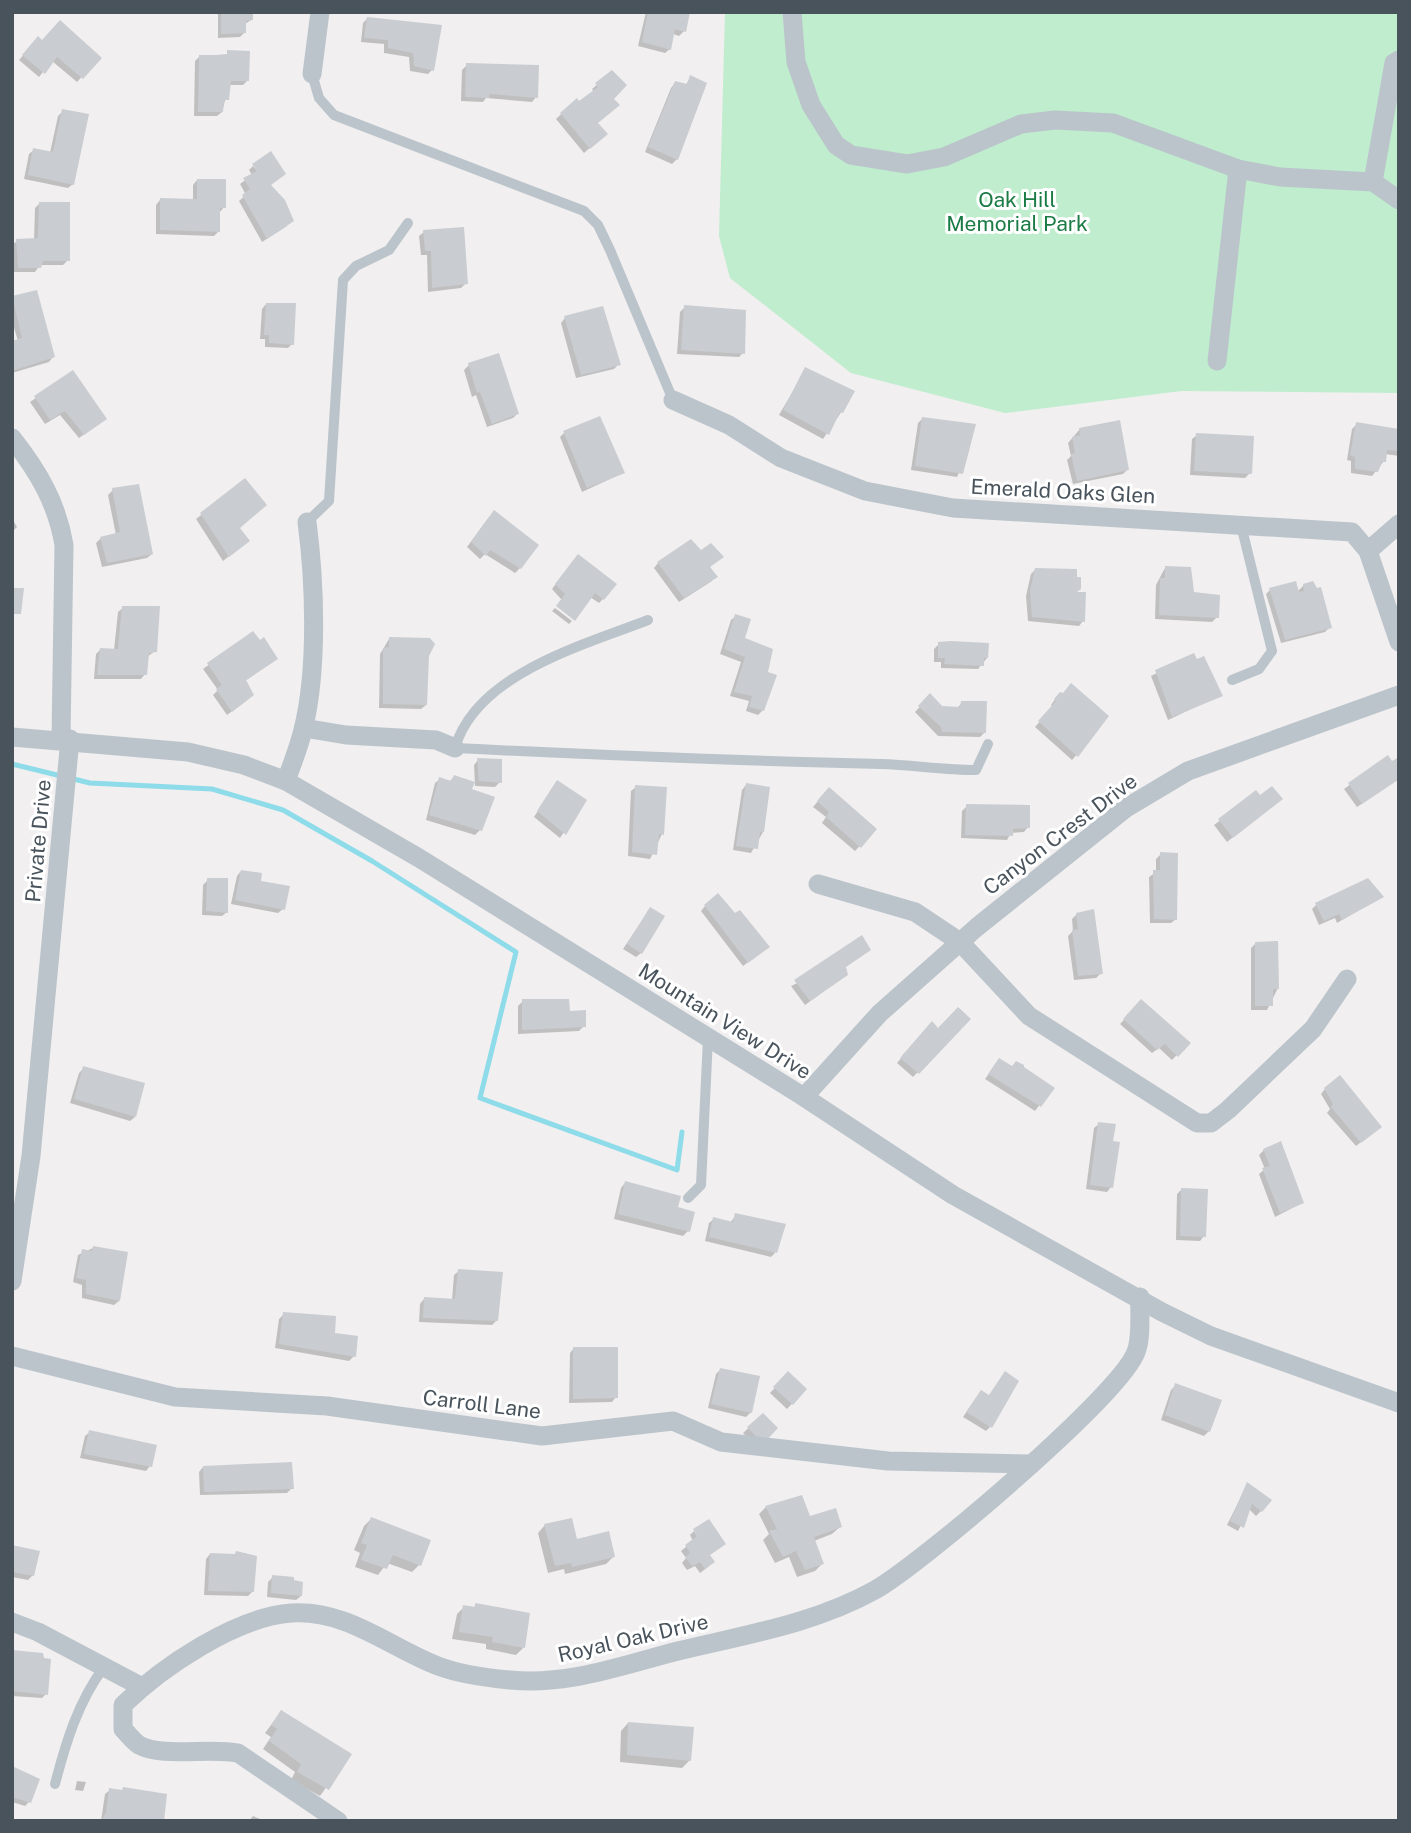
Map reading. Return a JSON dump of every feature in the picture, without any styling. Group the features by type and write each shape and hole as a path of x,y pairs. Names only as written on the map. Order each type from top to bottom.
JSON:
{"street":[{"path":"312,74 320,12"},
{"path":"792,12 796,62 811,105 836,145 851,155 907,164 944,157 1021,124 1055,120 1113,123 1238,169 1280,177 1373,182 1399,200"},
{"path":"1373,182 1394,63 1399,60"},
{"path":"1379,139 1399,140"},
{"path":"1217,361 1238,169"},
{"name":"Emerald Oaks Glen","path":"673,400 729,425 781,458 865,491 953,508 1352,532 1368,551"},
{"name":"Private Drive","path":"12,438 40,475 60,521 64,545 66,739 32,1156 12,1281"},
{"path":"286,781 304,728 314,594 307,522"},
{"path":"1399,524 1368,551 1399,642"},
{"name":"Canyon Crest Drive","path":"804,1097 880,1013 960,942 1126,808 1188,771 1399,695"},
{"path":"304,728 346,735 436,740 455,748"},
{"name":"Mountain View Drive","path":"12,737 66,739 188,752 244,765 286,781 419,858 708,1037 953,1195 1140,1297 1162,1312 1211,1336 1399,1403"},
{"path":"818,884 915,912 960,942 1029,1016 1197,1124 1211,1124 1257,1083 1313,1028 1347,979"},
{"name":"Royal Oak Drive","path":"338,1821 238,1753 219,1749 154,1750 138,1744 123,1729 123,1705 142,1687 198,1648 267,1616 294,1613 328,1615 367,1630 394,1647 442,1668 511,1680 561,1680 815,1617 875,1590 900,1574 1030,1464 1107,1390 1136,1352 1140,1297"},
{"name":"Carroll Lane","path":"12,1356 175,1397 327,1406 542,1436 673,1421 721,1441 733,1443 888,1461 1030,1464"},
{"path":"12,1622 38,1632 142,1687"}],"lane":[{"path":"312,74 320,98 334,115 584,211 598,225 610,250 673,400"},
{"path":"307,522 329,502 343,280 356,266 389,250 408,223"},
{"path":"1232,680 1259,669 1272,651 1241,524"},
{"path":"648,620 569,650 500,687 461,728 455,748 730,762 884,764 976,770 982,764 989,744"},
{"path":"688,1198 701,1185 708,1037"},
{"path":"55,1784 76,1715 87,1690 104,1667"}],"green space":[{"name":"Oak Hill Memorial Park","path":"725,12 1399,12 1399,393 1181,391 1005,413 851,373 730,278 719,236"}],"building":[{"path":"221,12 253,12 253,20 246,21 246,33 221,34"},
{"path":"648,12 690,12 686,32 675,29 671,50 642,42"},
{"path":"367,17 442,25 434,71 414,66 413,53 388,48 388,40 364,38"},
{"path":"60,20 102,58 83,79 57,57 45,74 22,55 38,36 42,40"},
{"path":"227,50 250,51 249,81 231,81 229,100 224,100 223,112 198,112 199,55 227,55"},
{"path":"466,63 539,65 538,98 490,94 489,98 465,97"},
{"path":"612,70 627,85 614,99 620,105 598,123 608,134 590,149 560,113 577,98 579,101 598,87 595,83"},
{"path":"690,75 707,83 678,160 648,147 675,81 687,84"},
{"path":"62,109 89,114 74,185 28,175 33,148 53,152"},
{"path":"271,151 286,174 271,185 285,200 294,221 267,239 242,195 250,189 243,178 257,171 252,164"},
{"path":"197,179 226,179 226,208 220,208 220,232 160,230 160,198 197,199"},
{"path":"39,202 70,202 70,261 43,261 41,268 18,268 16,239 38,238"},
{"path":"464,227 468,284 432,288 431,251 425,251 423,230"},
{"path":"37,290 55,357 12,371 12,341 22,338 12,296"},
{"path":"266,303 296,303 294,345 269,343 269,335 264,335"},
{"path":"684,305 746,310 745,354 681,350"},
{"path":"603,306 621,365 581,375 564,316"},
{"path":"499,353 519,414 492,424 480,392 477,393 468,363"},
{"path":"805,367 855,391 843,413 840,412 829,435 783,410"},
{"path":"73,370 107,419 84,435 65,411 50,420 34,396"},
{"path":"600,416 625,473 587,488 563,431"},
{"path":"922,417 976,424 963,474 915,466"},
{"path":"1120,420 1129,470 1077,481 1071,454 1075,453 1072,437 1080,435 1079,428"},
{"path":"1356,422 1399,429 1399,451 1387,450 1386,462 1382,462 1378,472 1355,469 1355,457 1350,455"},
{"path":"1196,433 1254,436 1252,474 1194,471"},
{"path":"245,478 267,505 240,528 250,541 229,557 200,513"},
{"path":"139,484 153,554 107,563 100,537 120,532 112,488"},
{"path":"494,510 539,545 521,569 490,550 486,556 471,542"},
{"path":"691,539 701,550 711,543 724,557 710,567 718,577 684,598 657,562"},
{"path":"578,554 617,584 604,600 595,593 575,621 556,606 565,594 555,584"},
{"path":"1165,566 1191,567 1194,592 1220,595 1219,618 1159,615 1160,578 1165,578"},
{"path":"1035,568 1077,569 1077,577 1081,577 1081,589 1077,592 1086,592 1085,622 1032,617 1030,590"},
{"path":"1296,581 1299,592 1304,591 1303,584 1313,581 1317,588 1321,587 1332,628 1285,640 1269,588"},
{"path":"12,588 24,588 21,614 12,614"},
{"path":"122,606 160,606 157,652 149,653 147,675 97,675 100,648 118,649"},
{"path":"735,614 751,619 745,638 773,649 768,672 777,675 764,711 749,707 752,696 734,692 745,657 724,649"},
{"path":"253,631 260,640 264,637 278,659 246,680 254,695 232,712 216,689 222,685 207,663"},
{"path":"389,637 430,638 435,644 429,656 427,705 383,704 383,648 389,647"},
{"path":"938,642 989,643 988,658 984,658 984,666 944,664 945,658 938,658"},
{"path":"1194,653 1197,659 1204,656 1223,696 1172,717 1155,670"},
{"path":"1071,683 1109,716 1078,757 1038,721 1056,701 1054,699 1060,692 1063,693"},
{"path":"930,693 942,706 960,707 961,701 987,701 986,733 942,732 941,727 918,706"},
{"path":"1388,755 1392,761 1399,757 1399,779 1362,804 1348,783"},
{"path":"477,758 502,759 502,783 479,781"},
{"path":"454,775 475,782 472,789 495,797 482,831 429,815 439,777 451,781"},
{"path":"557,780 587,800 566,835 537,811"},
{"path":"746,783 770,787 764,832 760,832 758,849 736,846"},
{"path":"635,785 667,787 664,835 659,834 657,855 632,852"},
{"path":"1272,786 1283,799 1233,838 1218,819 1256,790 1260,795"},
{"path":"829,787 877,829 861,848 826,817 829,812 817,801"},
{"path":"966,804 1030,805 1030,828 1013,829 1013,836 965,835"},
{"path":"1160,852 1178,853 1177,920 1154,919 1153,870 1160,870"},
{"path":"241,870 262,873 261,881 290,886 285,910 235,900"},
{"path":"207,878 228,878 228,913 206,911"},
{"path":"1368,878 1384,897 1342,920 1339,914 1324,921 1315,903"},
{"path":"718,893 735,913 740,910 770,947 748,963 704,905"},
{"path":"650,907 665,916 642,954 627,944"},
{"path":"1094,909 1103,974 1078,976 1072,930 1078,929 1076,913"},
{"path":"862,935 871,950 846,967 848,975 810,1001 794,980"},
{"path":"1278,941 1279,989 1273,989 1273,1006 1255,1006 1255,942"},
{"path":"522,999 569,999 570,1011 586,1010 586,1027 522,1030"},
{"path":"1141,999 1191,1043 1178,1057 1165,1044 1157,1050 1123,1019"},
{"path":"958,1007 971,1019 919,1074 900,1058 932,1021 938,1028"},
{"path":"999,1058 1012,1066 1016,1061 1024,1065 1055,1088 1041,1107 988,1074"},
{"path":"83,1066 145,1083 136,1117 74,1099"},
{"path":"1340,1075 1382,1127 1361,1143 1331,1107 1333,1104 1324,1088"},
{"path":"1098,1122 1116,1124 1113,1141 1120,1142 1113,1188 1090,1185"},
{"path":"1281,1141 1304,1203 1280,1213 1262,1168 1270,1166 1263,1149"},
{"path":"625,1181 681,1196 678,1207 695,1212 690,1232 618,1214"},
{"path":"1181,1188 1208,1189 1206,1237 1180,1236"},
{"path":"735,1213 786,1224 777,1253 709,1237 713,1217 733,1222"},
{"path":"93,1246 128,1252 120,1301 86,1294 86,1280 76,1278 82,1249 92,1251"},
{"path":"458,1269 503,1272 498,1321 423,1318 424,1297 455,1299"},
{"path":"283,1312 336,1316 335,1333 358,1336 356,1357 279,1344"},
{"path":"573,1347 618,1347 618,1398 573,1399"},
{"path":"720,1368 760,1376 752,1413 711,1404"},
{"path":"788,1371 807,1389 793,1405 773,1387"},
{"path":"1005,1371 1019,1381 992,1428 966,1412 981,1390 989,1395"},
{"path":"1175,1383 1222,1400 1210,1432 1165,1415"},
{"path":"763,1413 778,1428 763,1444 747,1427"},
{"path":"89,1430 157,1445 152,1467 84,1454"},
{"path":"292,1462 294,1489 204,1492 203,1466"},
{"path":"1247,1482 1272,1500 1262,1512 1252,1504 1244,1528 1230,1521"},
{"path":"802,1495 810,1516 836,1508 842,1527 814,1537 824,1564 805,1570 796,1551 783,1557 769,1531 777,1529 765,1506"},
{"path":"371,1517 431,1540 421,1566 393,1555 387,1569 361,1560 367,1545 361,1543"},
{"path":"572,1518 577,1539 609,1531 615,1557 572,1567 571,1563 555,1566 544,1524"},
{"path":"709,1519 726,1544 710,1555 715,1562 705,1569 700,1562 692,1566 685,1557 690,1553 685,1545 697,1536 693,1529"},
{"path":"12,1545 40,1551 34,1576 12,1572"},
{"path":"236,1551 257,1556 254,1592 208,1591 210,1553 235,1554"},
{"path":"272,1575 294,1577 294,1580 303,1582 302,1596 271,1593"},
{"path":"475,1603 530,1613 525,1648 492,1642 493,1637 459,1632 463,1605 475,1607"},
{"path":"12,1650 43,1653 44,1658 51,1659 48,1695 12,1691"},
{"path":"281,1710 352,1754 329,1790 297,1772 301,1764 269,1741 277,1729 271,1725"},
{"path":"628,1722 694,1727 691,1761 627,1755"},
{"path":"12,1766 40,1779 31,1803 12,1797"},
{"path":"123,1787 167,1794 164,1821 101,1821 106,1813 109,1788 122,1790"}],"waterway":[{"path":"12,764 90,783 212,789 283,810 372,861 516,952 480,1098 677,1170 682,1132"}]}
